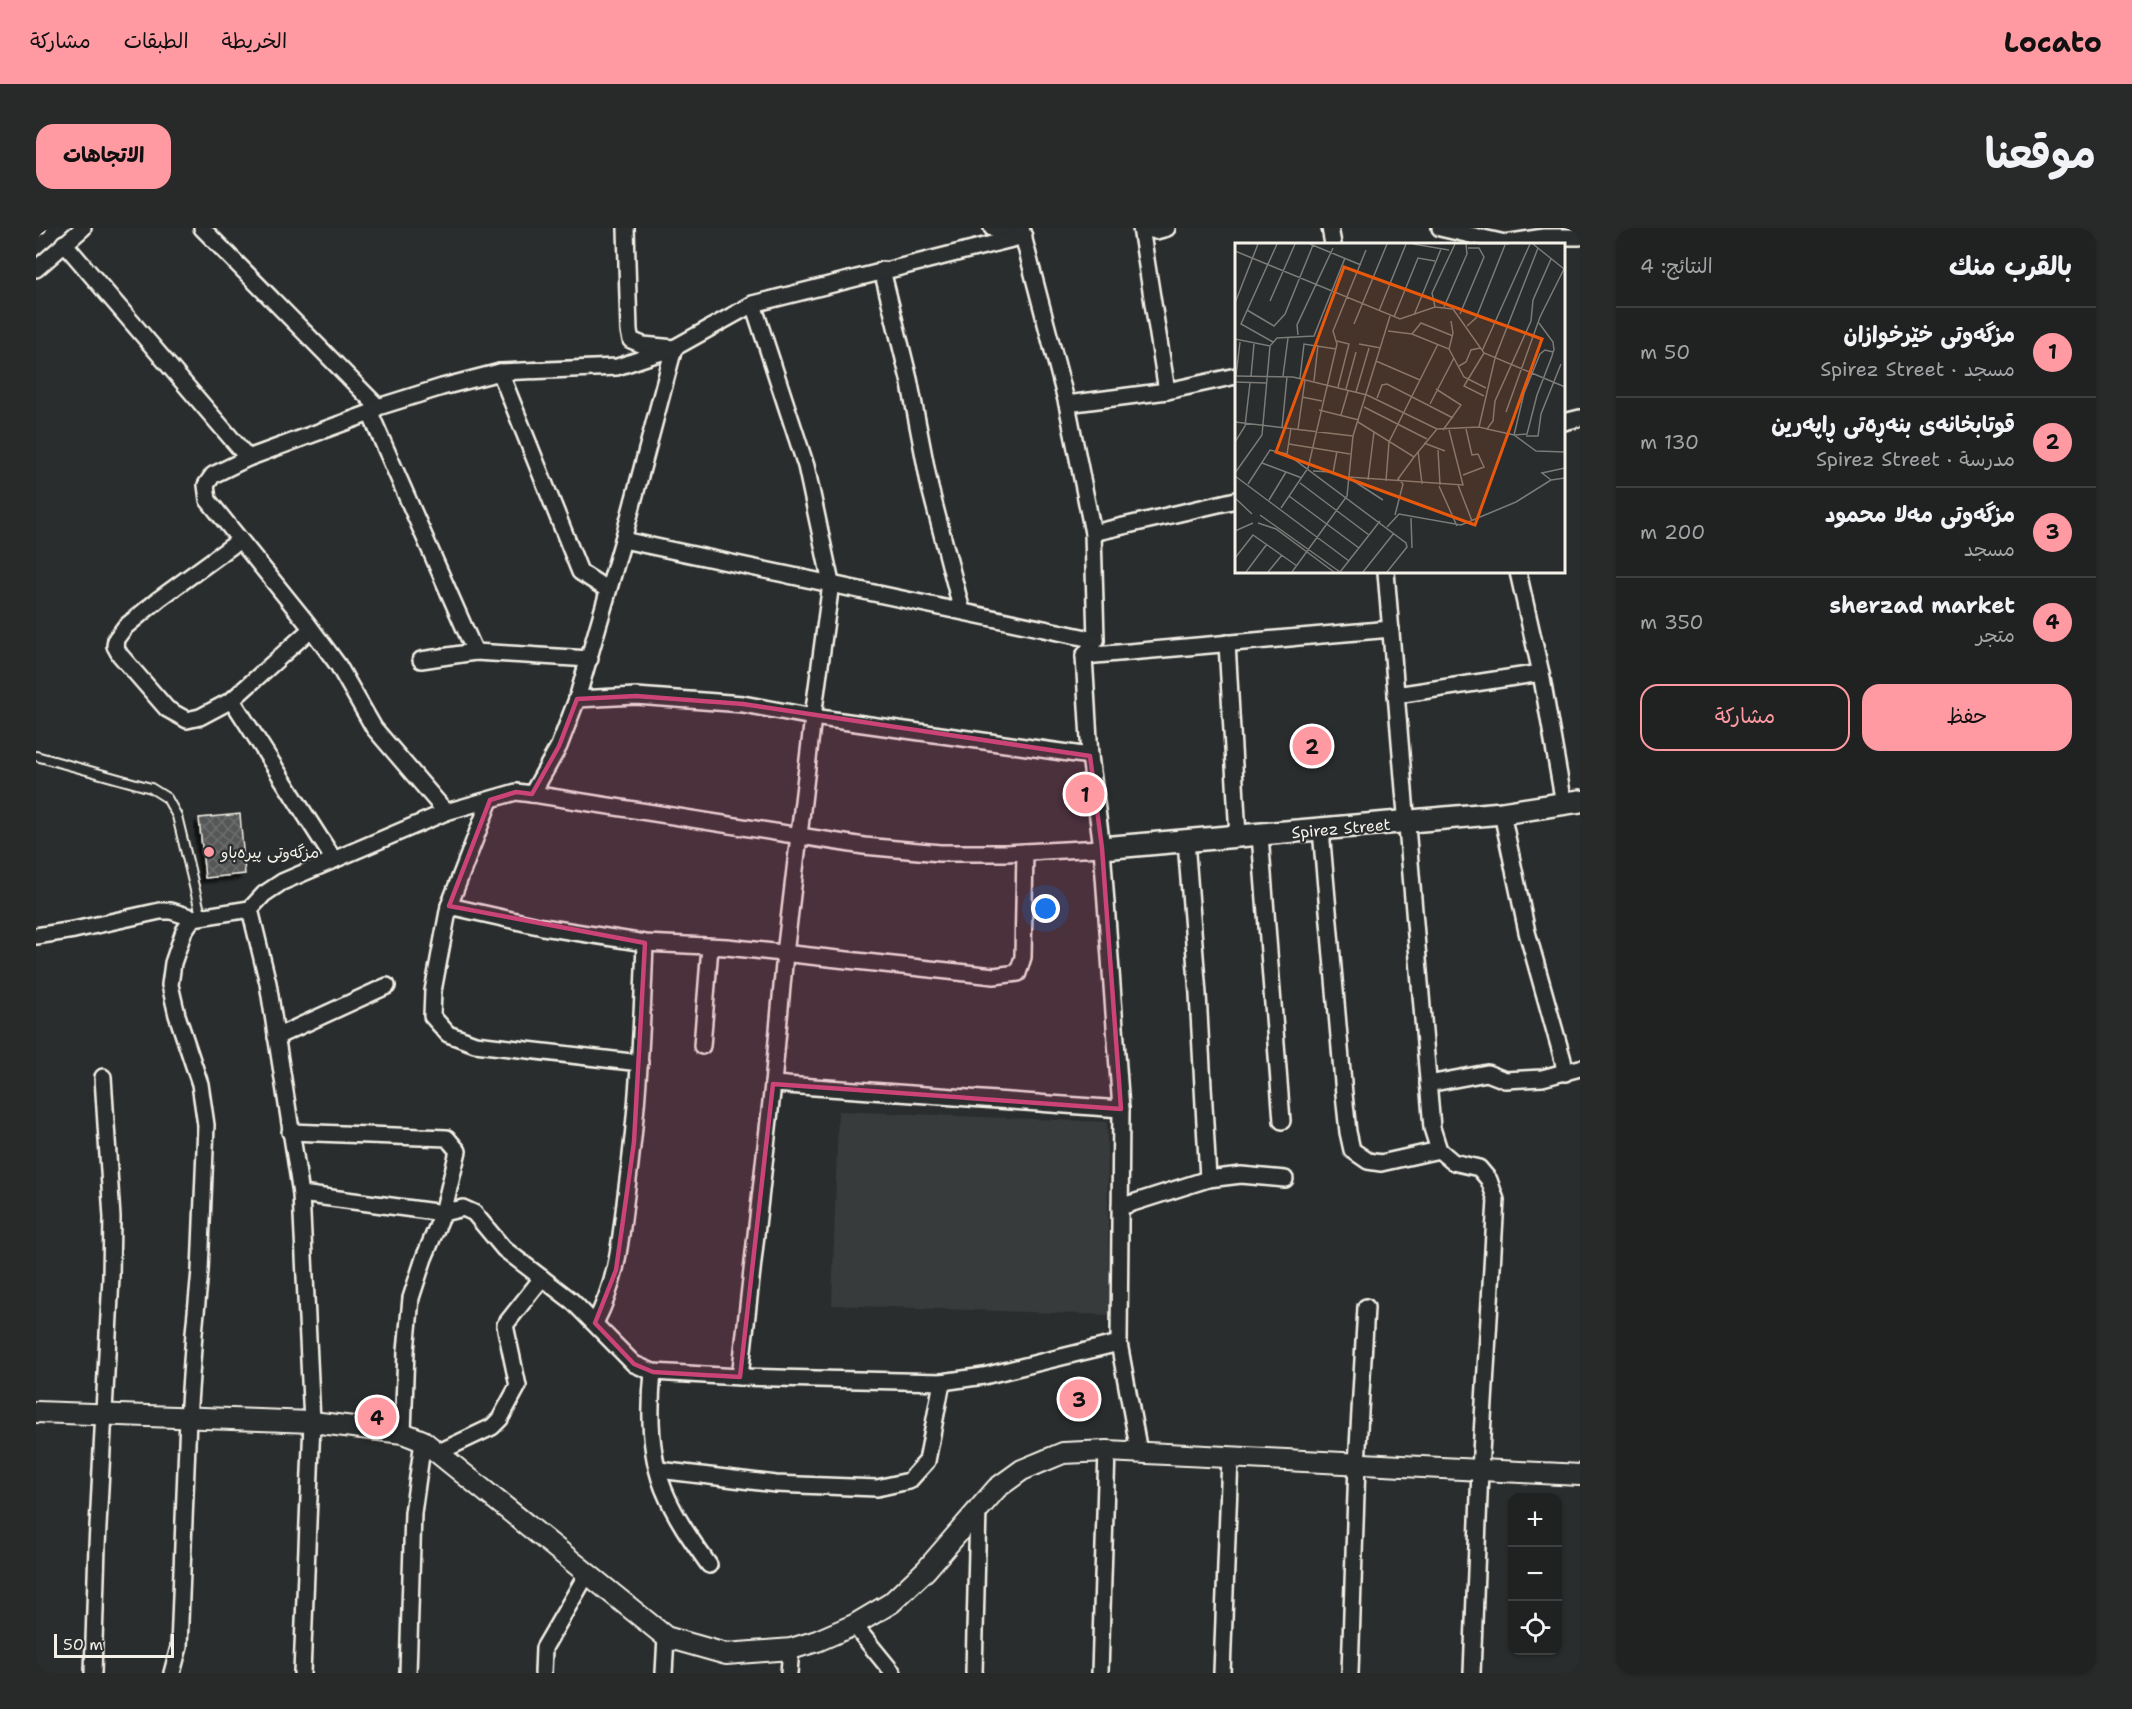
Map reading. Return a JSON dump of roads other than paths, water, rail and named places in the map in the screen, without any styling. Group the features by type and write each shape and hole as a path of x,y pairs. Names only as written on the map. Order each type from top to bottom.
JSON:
{"main road":[{"name":"Spirez Street","path":"1102,848 1502,813 1572,803"}],"street":[{"path":"36,269 83,228"},
{"path":"202,228 374,410 475,652"},
{"path":"626,228 628,331 631,340 643,345 674,348"},
{"path":"992,228 1022,232"},
{"path":"1167,228 1156,231 1142,228 1167,391"},
{"path":"1330,228 1333,243"},
{"path":"1440,228 1501,243"},
{"path":"446,812 374,728 338,665 208,500 206,485 213,475 248,458 442,387 500,372 617,367 674,348 753,304 1022,232"},
{"path":"1022,232 1067,404 1093,533 1096,640 1084,656 1090,756 1102,848 1121,1109 1119,1343 1139,1452"},
{"path":"1511,243 1544,237 1580,237"},
{"path":"64,243 248,458"},
{"path":"882,270 909,379 930,488 962,611"},
{"path":"740,1377 773,1084 785,954 831,583 806,466 753,304"},
{"path":"532,794 559,746 590,659 674,348"},
{"path":"500,372 580,572 608,590"},
{"path":"1067,404 1167,391 1235,376"},
{"path":"1565,422 1580,418"},
{"path":"1093,533 1235,500"},
{"path":"240,540 159,599 125,627 116,639 120,655 167,709 187,720 200,717 232,700 311,629"},
{"path":"623,540 1096,640"},
{"path":"1386,573 1432,1128 1439,1150 1453,1162 1479,1168 1489,1180 1496,1200 1480,1470 1472,1673"},
{"path":"1518,573 1572,803"},
{"path":"1084,656 1391,629"},
{"path":"1227,643 1238,837"},
{"path":"421,660 475,652 590,659"},
{"path":"1396,695 1541,673"},
{"path":"577,699 648,697 743,705 1090,756"},
{"path":"232,700 334,860"},
{"path":"36,936 160,911 197,916 250,909 264,894 282,882 446,812 516,792 864,846 940,853 1102,848"},
{"path":"490,800 449,906 432,991 432,1016 448,1034 475,1044 640,1063"},
{"path":"1502,813 1527,932 1565,1073"},
{"path":"1321,830 1344,1094 1352,1150 1368,1161 1381,1162 1439,1150"},
{"path":"1260,835 1282,1121"},
{"path":"1186,841 1198,994 1208,1179"},
{"path":"449,906 543,927 645,943 785,954 994,976 1017,973 1023,957 1025,852"},
{"path":"250,909 268,983 301,1194 312,1422 302,1673"},
{"path":"172,1673 179,1647 188,1418 200,1271 206,1125 200,1084 177,1015 170,985 173,963 184,931 197,916"},
{"path":"595,1323 607,1299 616,1270 634,1142 645,943"},
{"path":"702,1046 710,947"},
{"path":"276,1037 387,986"},
{"path":"1428,1084 1486,1073 1505,1080 1542,1078 1580,1068"},
{"path":"93,1673 92,1653 112,1218 103,1077"},
{"path":"773,1084 1121,1109"},
{"path":"290,1132 447,1138 458,1151 443,1213 424,1258 411,1298 406,1351 403,1433"},
{"path":"1120,1208 1208,1179 1241,1175 1285,1179"},
{"path":"301,1194 443,1213 464,1208 474,1213 504,1249 572,1301 634,1364 653,1372 740,1377 942,1382 984,1376 1119,1343"},
{"path":"430,1447 492,1427 500,1419 518,1386 505,1325 542,1278"},
{"path":"1350,1673 1357,1464 1366,1307"},
{"path":"653,1372 650,1419 663,1488 674,1510 709,1565"},
{"path":"659,1470 776,1484 877,1488 909,1481 927,1461 942,1382"},
{"path":"36,1412 312,1422 403,1433 430,1447 666,1637 726,1654 791,1649 817,1641 854,1625 891,1603 926,1570 997,1488 1022,1470 1063,1453 1139,1452 1580,1475"},
{"path":"408,1673 413,1513 430,1447"},
{"path":"1100,1673 1107,1451"},
{"path":"1222,1673 1230,1457"},
{"path":"974,1673 978,1508"},
{"path":"543,1673 544,1648 587,1574"},
{"path":"854,1625 893,1673"},
{"path":"664,1673 666,1637"},
{"path":"789,1673 791,1649"}],"lane":[{"path":"36,231 41,228"},
{"path":"36,756 151,788 167,798 177,816 197,916"}],"place":[{"name":"قوتابخانەی بنەڕەتی ڕاپەرین","path":"1312,746"},
{"name":"مزگەوتی خێرخوازان","path":"1085,794"},
{"name":"مزگەوتی پیرەباو","path":"209,852"},
{"name":"مزگه‌وتی مه‌لا محمود","path":"1079,1399"},
{"name":"sherzad market","path":"377,1417"}]}
